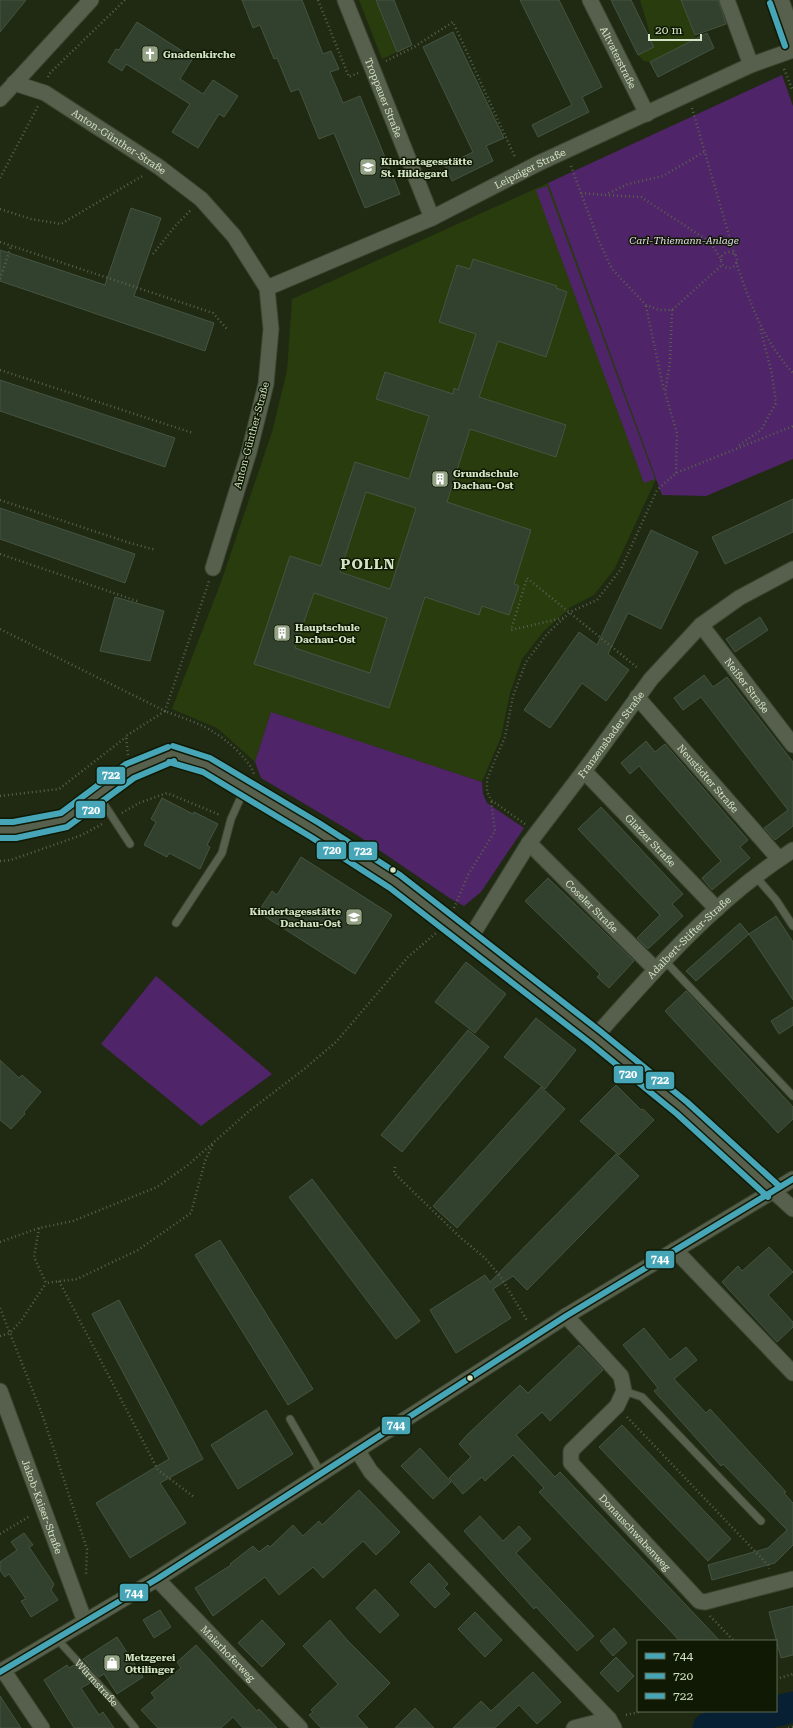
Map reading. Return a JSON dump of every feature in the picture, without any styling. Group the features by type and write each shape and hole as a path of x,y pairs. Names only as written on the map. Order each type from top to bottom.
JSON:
{"street":[{"path":"5,92 90,0"},
{"name":"Troppauer Straße","path":"345,0 432,218"},
{"name":"Altvaterstraße","path":"590,0 647,114"},
{"path":"727,0 751,65"},
{"path":"784,4 793,43"},
{"name":"Leipziger Straße","path":"268,288 432,218 522,172 688,94 751,65 793,50"},
{"name":"Anton-Günther-Straße","path":"5,92 45,93 159,167 201,199 234,236 268,288 271,329 266,384 249,452 213,568"},
{"name":"Franzensbader Straße","path":"469,940 533,838 651,679 701,625 739,598 792,572"},
{"name":"Neißer Straße","path":"701,625 793,745"},
{"name":"Neustädter Straße","path":"637,697 779,859"},
{"path":"0,830 14,830 64,820 130,771 171,754 206,765 315,830 395,881 595,1037 691,1115 793,1209"},
{"name":"Glatzer Straße","path":"584,771 717,909"},
{"name":"Coseler Straße","path":"533,838 660,964"},
{"name":"Adalbert-Stifter-Straße","path":"595,1037 660,964 717,909 779,859 793,850"},
{"path":"42,1728 1,1671 157,1579 566,1316 793,1179"},
{"path":"675,1250 793,1373"},
{"path":"566,1316 621,1376 624,1391"},
{"name":"Jakob-Kaiser-Straße","path":"0,1391 44,1507 85,1622"},
{"name":"Donauschwabenweg","path":"624,1391 617,1406 571,1451 571,1463 699,1601 705,1602"},
{"path":"357,1450 371,1472 612,1723"},
{"name":"Maierhoferweg","path":"157,1579 300,1728"},
{"path":"705,1602 793,1579"},
{"path":"574,1728 612,1723"}],"lane":[{"path":"176,923 222,853 231,819 246,788"},
{"path":"98,795 130,844"},
{"path":"756,877 776,900 793,926"},
{"path":"660,964 793,1096"},
{"path":"624,1391 642,1397 761,1521"},
{"path":"290,1419 321,1473"},
{"name":"Würmstraße","path":"57,1639 111,1698 135,1728"}],"path":[{"path":"318,0 349,77 414,48 453,22 522,172"},
{"path":"688,94 736,262 760,327 772,374 776,403 761,430 734,449"},
{"path":"565,152 598,239 612,269 646,305 659,310 672,310 722,265"},
{"path":"604,195 628,184 663,176 704,152"},
{"path":"0,209 31,219 61,224 159,167"},
{"path":"581,193 641,197 710,242 721,259 722,265"},
{"path":"153,254 176,225 201,199"},
{"path":"0,242 213,314 227,329"},
{"path":"0,279 11,246"},
{"path":"721,259 723,255 727,253 735,256"},
{"path":"722,265 731,268 736,262"},
{"path":"646,305 665,393 677,433 676,473"},
{"path":"665,393 670,361 672,310"},
{"path":"760,327 782,361 793,373"},
{"path":"0,370 194,433"},
{"path":"0,1242 39,1228 73,1221 157,1186 188,1165 248,1112 303,1070 336,1042 408,957 448,923 468,875 495,831 491,800 487,791 487,780 505,737 513,696 526,662 547,634 563,618 570,612 597,600 621,569 656,490 676,473 793,426"},
{"path":"0,500 130,543 156,550"},
{"path":"0,554 140,602"},
{"path":"0,629 165,711 213,568"},
{"path":"563,618 511,630 528,578 651,679"},
{"path":"0,796 59,789 126,736"},
{"path":"0,861 11,860 82,835 139,803 167,793 231,819"},
{"path":"491,800 533,838"},
{"path":"0,1336 10,1333 22,1321 46,1283 77,1279 138,1250 191,1213 205,1161 214,1142"},
{"path":"395,1167 394,1172 461,1238 485,1258 500,1276 529,1324"},
{"path":"39,1228 34,1257 46,1283"},
{"path":"59,1281 158,1470 194,1497"},
{"path":"0,1308 42,1414 87,1549 86,1578"},
{"path":"617,1406 768,1565 773,1584"},
{"path":"0,1534 44,1507"},
{"path":"705,1602 710,1616 733,1640"},
{"path":"777,1679 793,1674"},
{"path":"788,1728 793,1726"}],"shaded area":[{"path":"359,0 376,0 397,52 382,59"},
{"path":"640,0 681,0 696,39 650,62 644,61 638,55 654,47"},
{"path":"548,183 656,479 615,568 594,595 571,607 544,631 522,659 510,693 501,737 482,782 271,713 255,762 217,728 172,709 221,582 272,432 287,371 292,299"}],"green space":[{"name":"Carl-Thiemann-Anlage","path":"782,75 793,106 793,459 706,496 662,495 548,183"},
{"path":"547,186 655,479 644,483 536,190"},
{"path":"271,712 482,782 483,794 487,803 524,828 481,892 464,906 451,899 357,835 261,778 255,762"},
{"path":"156,976 272,1074 201,1126 101,1044"}],"building":[{"path":"0,0 26,0 0,32"},
{"path":"242,0 302,0 323,54 331,51 339,69 330,72 343,103 360,96 400,194 365,208 334,133 319,139 299,89 291,92 277,58 274,59 260,25 253,28"},
{"path":"376,0 394,0 412,45 397,52"},
{"path":"520,0 559,0 602,87 582,97 589,112 538,137 532,125 572,105"},
{"path":"611,0 631,0 654,47 638,55"},
{"path":"681,0 718,0 726,24 695,35"},
{"path":"137,22 193,58 180,79 203,94 213,80 238,96 224,117 219,114 198,148 172,132 190,104 126,64 122,71 108,62 116,49 119,50"},
{"path":"453,32 504,138 486,146 493,161 452,181 445,166 473,152 423,47"},
{"path":"707,33 714,48 658,77 650,62"},
{"path":"131,208 161,218 134,296 214,323 205,351 0,281 0,250 105,285"},
{"path":"473,259 557,286 556,288 567,292 546,357 498,341 479,397 566,425 556,457 470,429 447,502 531,530 514,584 519,586 509,615 482,606 479,615 425,597 389,708 254,664 290,556 321,566 355,462 409,479 429,416 376,399 385,372 453,394 454,388 458,390 476,334 439,322 457,265 470,269","holes":["366,492 416,508 390,589 340,572","314,593 387,618 370,673 295,648"]},
{"path":"0,380 175,438 165,467 0,411"},
{"path":"793,499 793,532 725,564 712,537"},
{"path":"0,508 135,554 125,583 0,539"},
{"path":"651,530 698,552 661,629 628,613 608,654 629,670 606,701 582,683 550,728 524,710 579,632 597,645"},
{"path":"115,597 164,611 150,661 100,651"},
{"path":"760,617 768,630 735,652 726,639"},
{"path":"704,675 713,687 727,677 793,762 793,826 775,840 764,828 788,810 701,697 683,710 674,698"},
{"path":"646,741 655,752 665,744 748,840 740,847 750,858 712,890 702,878 721,861 639,766 630,774 621,763"},
{"path":"162,798 193,814 194,812 218,824 207,845 210,847 200,869 169,853 167,857 144,845 156,822 151,819"},
{"path":"601,807 683,894 672,904 683,916 649,948 647,948 637,938 660,915 578,829"},
{"name":"Kindertagesstätte Dachau-Ost","path":"301,857 392,915 355,974 258,912 272,891 277,895"},
{"path":"548,878 634,961 609,988 597,977 600,974 525,901"},
{"path":"776,916 793,942 793,1000 749,934"},
{"path":"740,923 749,934 696,981 686,971"},
{"path":"466,962 506,994 475,1033 435,1002"},
{"path":"686,991 793,1107 793,1119 778,1133 665,1011"},
{"path":"793,1007 793,1025 779,1034 771,1021"},
{"path":"536,1018 576,1050 545,1089 504,1057"},
{"path":"468,1030 489,1047 402,1152 381,1135"},
{"path":"0,1060 19,1078 22,1075 41,1092 24,1112 25,1114 11,1129 0,1120"},
{"path":"616,1085 641,1110 643,1109 654,1120 619,1155 580,1121"},
{"path":"541,1087 565,1109 457,1228 433,1206"},
{"path":"616,1154 639,1176 527,1290 513,1276 493,1289 511,1318 456,1353 430,1310 485,1275 490,1282"},
{"path":"312,1179 420,1321 396,1339 289,1197"},
{"path":"220,1240 313,1389 288,1405 195,1255"},
{"path":"769,1247 793,1272 768,1295 793,1322 793,1327 777,1342 722,1282 738,1266 742,1271"},
{"path":"119,1300 203,1459 160,1483 186,1523 130,1558 96,1503 169,1459 92,1314"},
{"path":"644,1328 670,1360 686,1347 697,1360 674,1379 706,1413 710,1409 786,1492 784,1493 793,1503 793,1545 775,1563 712,1580 708,1565 768,1548 787,1530 723,1464 721,1466 654,1391 658,1388 623,1345"},
{"path":"579,1345 603,1370 550,1421 542,1412 516,1435 555,1477 560,1472 719,1640 679,1640 539,1492 544,1488 513,1455 485,1481 482,1477 463,1494 449,1478 471,1457 459,1444 468,1434 520,1385 528,1393"},
{"path":"266,1410 293,1454 238,1489 211,1445"},
{"path":"622,1425 731,1539 708,1561 599,1447"},
{"path":"420,1448 451,1482 433,1499 401,1466"},
{"path":"359,1490 400,1532 376,1555 363,1541 323,1578 313,1567 279,1595 265,1577 213,1616 195,1588 231,1565 230,1564 253,1546 259,1552 268,1545 270,1547 293,1525 303,1536 319,1521 322,1525"},
{"path":"480,1516 503,1541 519,1526 531,1539 516,1553 594,1636 577,1651 536,1607 534,1609 464,1531"},
{"path":"24,1533 33,1545 29,1547 54,1584 51,1590 58,1600 31,1617 21,1601 26,1599 9,1574 5,1577 0,1570 0,1562 17,1550 11,1542"},
{"path":"429,1563 448,1584 444,1588 450,1594 435,1608 410,1582"},
{"path":"375,1589 399,1615 380,1633 356,1608"},
{"path":"793,1606 793,1655 781,1658 769,1612"},
{"path":"160,1610 171,1627 154,1638 143,1620"},
{"path":"475,1612 502,1640 485,1657 458,1629"},
{"path":"262,1620 285,1644 262,1667 238,1643"},
{"path":"330,1620 348,1641 390,1683 357,1716 368,1728 321,1728 309,1715 313,1712 311,1710 338,1684 303,1646"},
{"path":"614,1628 627,1643 613,1656 600,1641"},
{"name":"Metzgerei Ottilinger","path":"117,1637 143,1677 117,1694 104,1674 99,1677 83,1659"},
{"path":"196,1645 257,1711 259,1709 277,1728 243,1728 233,1717 221,1728 158,1728 141,1710 155,1698 151,1693 181,1668 177,1662"},
{"path":"616,1657 634,1676 618,1692 600,1673"},
{"path":"67,1665 69,1668 74,1665 90,1683 81,1688 99,1715 103,1712 114,1728 74,1728 44,1680"},
{"path":"533,1672 561,1702 537,1724 519,1705 495,1728 453,1728 481,1701 491,1711"},
{"path":"0,1696 21,1728 0,1728"},
{"path":"415,1708 434,1728 395,1728"}],"waterway":[{"path":"777,1711 793,1707"},
{"path":"708,1728 773,1712"}],"transit line":[{"name":"720","path":"770,3 785,46"},
{"name":"722","path":"173,746 210,758 319,823 400,875 600,1031 687,1102 778,1185"},
{"name":"722","path":"0,822 13,822 61,813 126,764 168,747"},
{"name":"720","path":"0,838 16,838 67,827 134,778 174,761"},
{"name":"720","path":"169,762 203,772 311,837 390,888 590,1043 677,1114 768,1197"},
{"name":"744","path":"0,1672 157,1579 566,1316 793,1179"}],"place":[{"name":"Gnadenkirche","path":"150,54"},
{"name":"Kindertagesstätte St. Hildegard","path":"368,167"},
{"name":"Grundschule Dachau-Ost","path":"440,479"},
{"name":"Hauptschule Dachau-Ost","path":"282,633"},
{"name":"Kindertagesstätte Dachau-Ost","path":"354,917"},
{"name":"Metzgerei Ottilinger","path":"112,1663"}],"district":[{"name":"POLLN","path":"368,564"}]}
